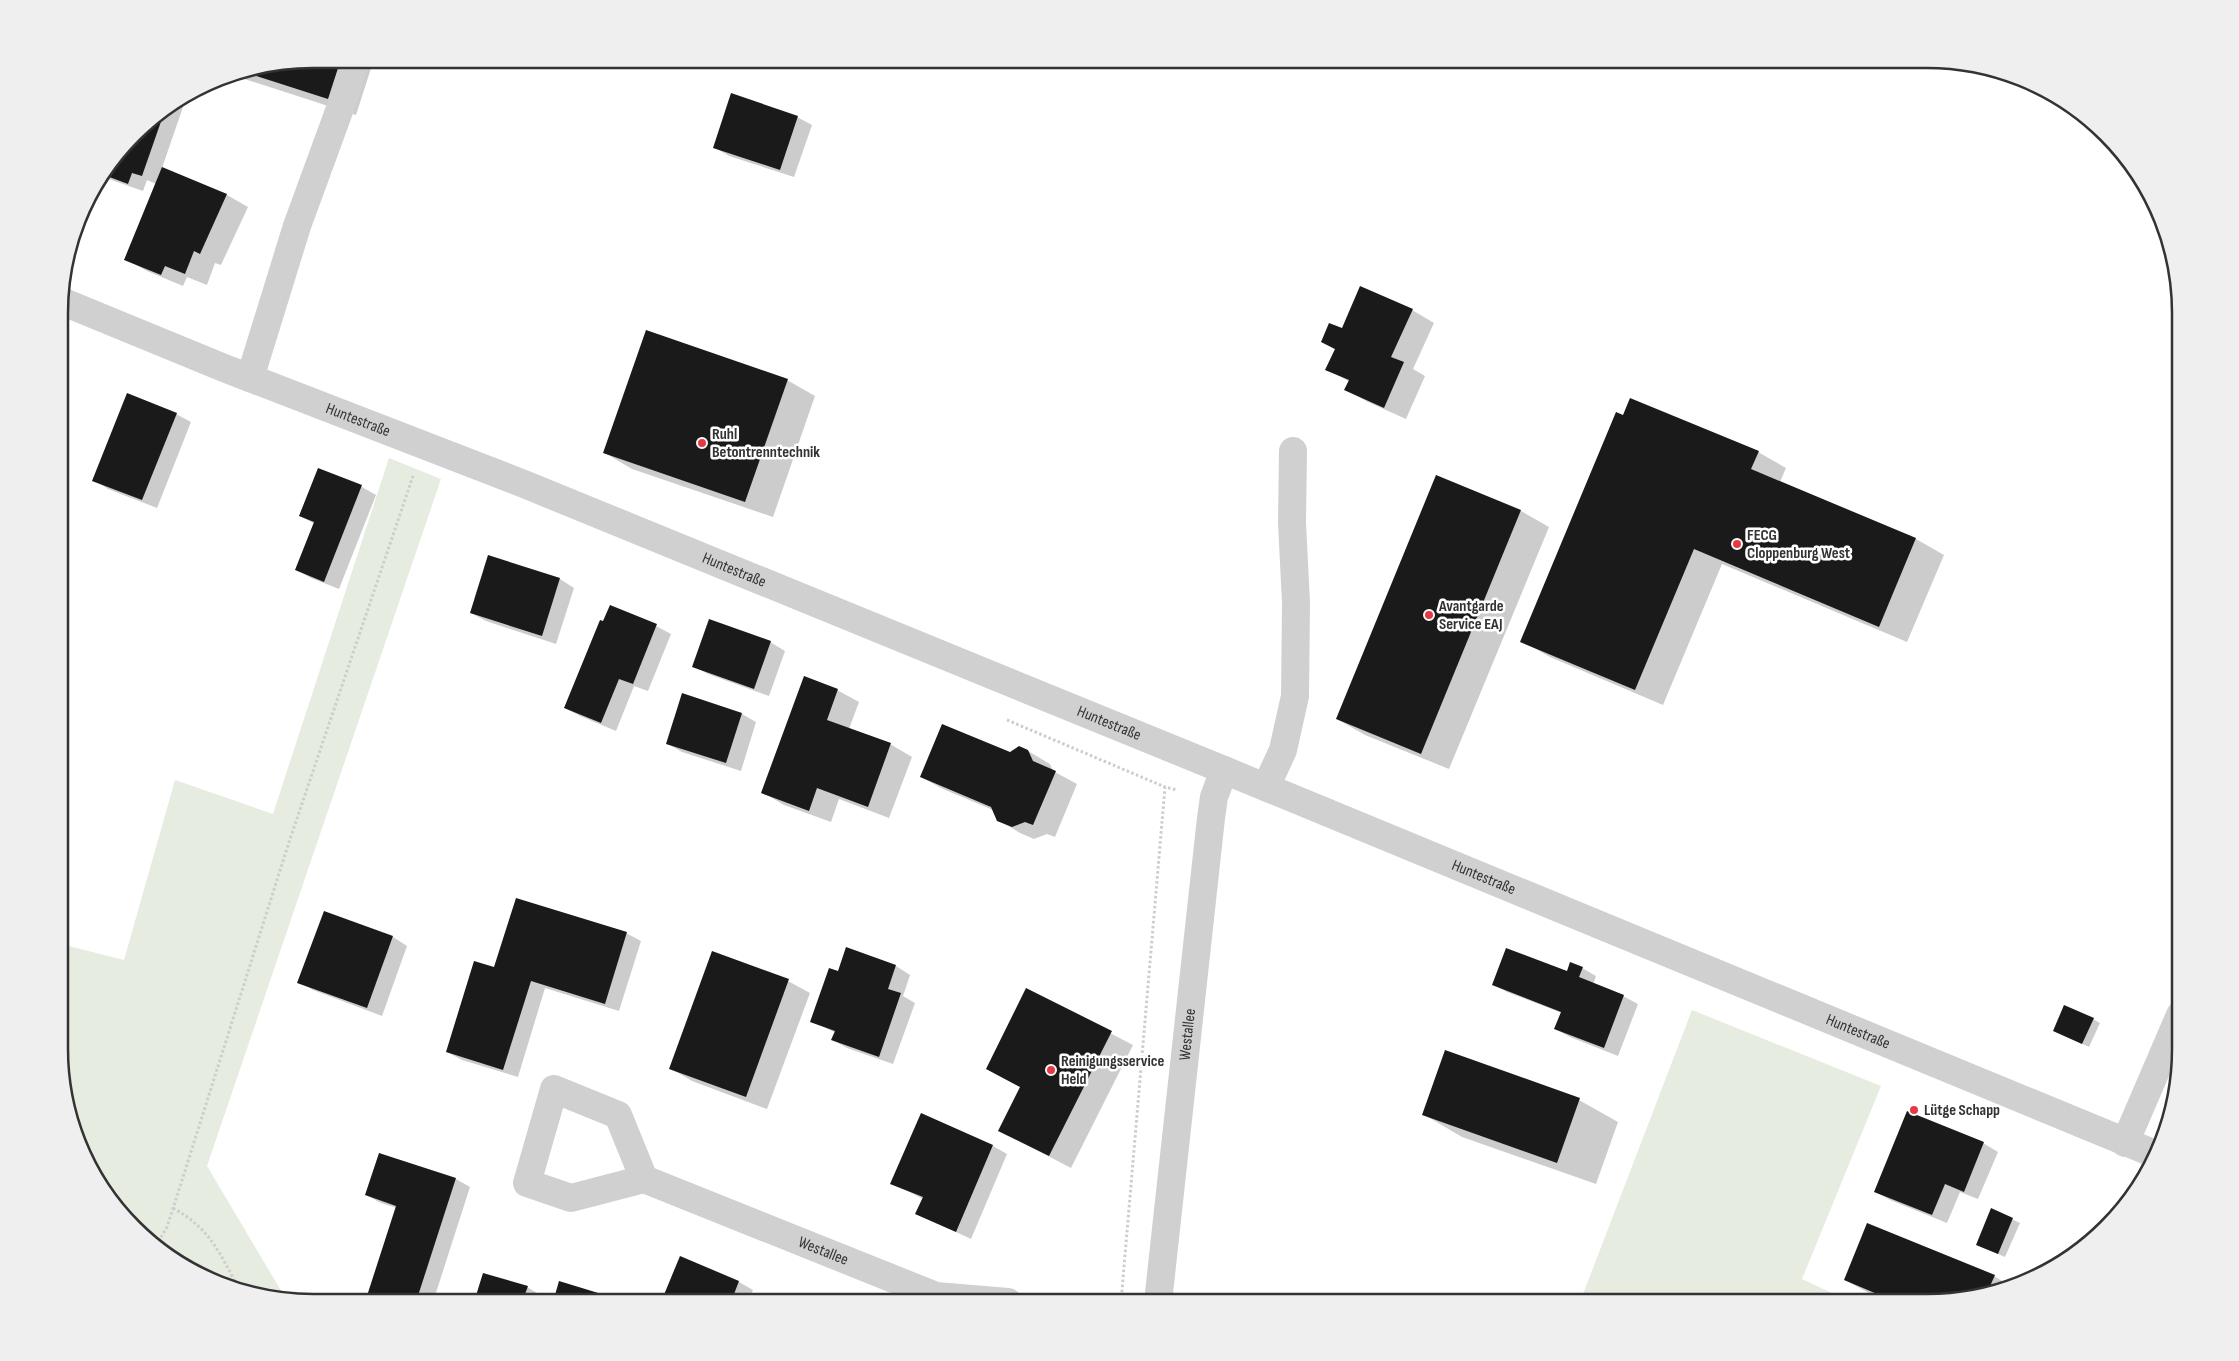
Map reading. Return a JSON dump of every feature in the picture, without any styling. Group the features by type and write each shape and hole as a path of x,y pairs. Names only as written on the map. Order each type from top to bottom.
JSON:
{"street":[{"path":"250,378 297,226 353,68"},
{"name":"Huntestraße","path":"68,304 250,378 421,444 1266,787 2149,1152"},
{"path":"1266,787 1283,750 1295,696 1296,603 1292,523 1293,451"},
{"name":"Westallee","path":"1159,1294 1214,797 1224,770"},
{"path":"2125,1143 2172,1034"},
{"path":"554,1089 618,1115 644,1179 572,1198 527,1182 554,1089"},
{"name":"Westallee","path":"644,1179 931,1294"}],"path":[{"path":"159,1240 167,1227 289,842 413,476 421,444"},
{"path":"1122,1294 1165,787 1214,797"},
{"path":"173,1208 189,1217 211,1237 234,1280"}],"shaded area":[{"path":"389,458 441,479 207,1166 281,1291 249,1285 204,1268 163,1243 139,1222 109,1185 86,1142 72,1096 68,1064 68,946 124,960 175,780 273,814"},
{"path":"1692,1010 1881,1086 1802,1279 1834,1294 1583,1294"}],"building":[{"path":"297,68 338,68 328,99 253,75"},
{"path":"731,93 798,116 780,170 713,148"},
{"path":"162,119 142,176 132,173 128,184 109,177 139,139"},
{"path":"162,167 227,194 200,254 194,251 185,274 165,266 161,275 124,260"},
{"path":"1360,286 1413,309 1391,357 1404,362 1384,408 1344,390 1349,380 1325,370 1335,349 1321,342 1329,323 1342,328"},
{"path":"646,330 788,379 745,502 603,453"},
{"path":"127,393 177,413 142,500 92,481"},
{"name":"FECG Cloppenburg West","path":"1630,398 1759,451 1751,469 1916,538 1879,627 1694,549 1635,690 1520,642 1616,412 1623,415"},
{"path":"318,468 362,485 324,582 295,570 314,522 299,516"},
{"name":"Avantgarde Service EAJ","path":"1436,475 1521,510 1421,754 1336,719"},
{"path":"488,555 560,578 542,636 470,613"},
{"path":"610,605 657,624 633,684 619,679 601,723 564,708 600,620 603,621"},
{"path":"709,619 771,641 754,689 692,667"},
{"path":"804,676 838,689 827,720 891,743 868,807 817,788 809,811 761,793"},
{"path":"682,693 742,713 726,763 666,744"},
{"path":"942,724 1010,752 1019,746 1028,750 1033,761 1056,771 1033,825 1025,822 1012,827 997,821 991,807 920,777"},
{"path":"516,898 627,932 605,1004 531,981 503,1070 446,1052 474,961 494,967"},
{"path":"324,911 393,936 367,1008 297,983"},
{"path":"846,947 896,965 888,989 901,993 879,1057 831,1040 835,1031 810,1022 829,968 838,971"},
{"path":"1506,948 1567,971 1570,962 1583,967 1579,977 1624,995 1604,1048 1554,1029 1561,1012 1492,985"},
{"path":"712,951 789,979 746,1097 669,1069"},
{"path":"1026,988 1112,1031 1049,1156 998,1131 1020,1087 986,1069"},
{"path":"2064,1005 2094,1018 2082,1044 2053,1031"},
{"path":"1445,1050 1580,1098 1557,1163 1422,1115"},
{"path":"1907,1111 1984,1142 1964,1192 1945,1184 1932,1215 1874,1192"},
{"path":"921,1113 993,1145 956,1232 915,1214 923,1197 890,1184"},
{"path":"379,1153 456,1178 419,1294 368,1294 396,1206 365,1195"},
{"path":"1991,1208 2013,1218 1998,1254 1976,1245"},
{"path":"1867,1223 1995,1275 1990,1285 1974,1289 1926,1294 1877,1294 1844,1280"},
{"path":"680,1256 739,1281 734,1294 664,1294"},
{"path":"483,1273 528,1286 525,1294 476,1294"},
{"path":"559,1281 601,1294 555,1294"}],"place":[{"name":"Ruhl Betontrenntechnik","path":"702,443"},
{"name":"FECG Cloppenburg West","path":"1737,544"},
{"name":"Avantgarde Service EAJ","path":"1429,615"},
{"name":"Reinigungsservice Held","path":"1051,1070"},
{"name":"Lütge Schapp","path":"1914,1110"}]}
